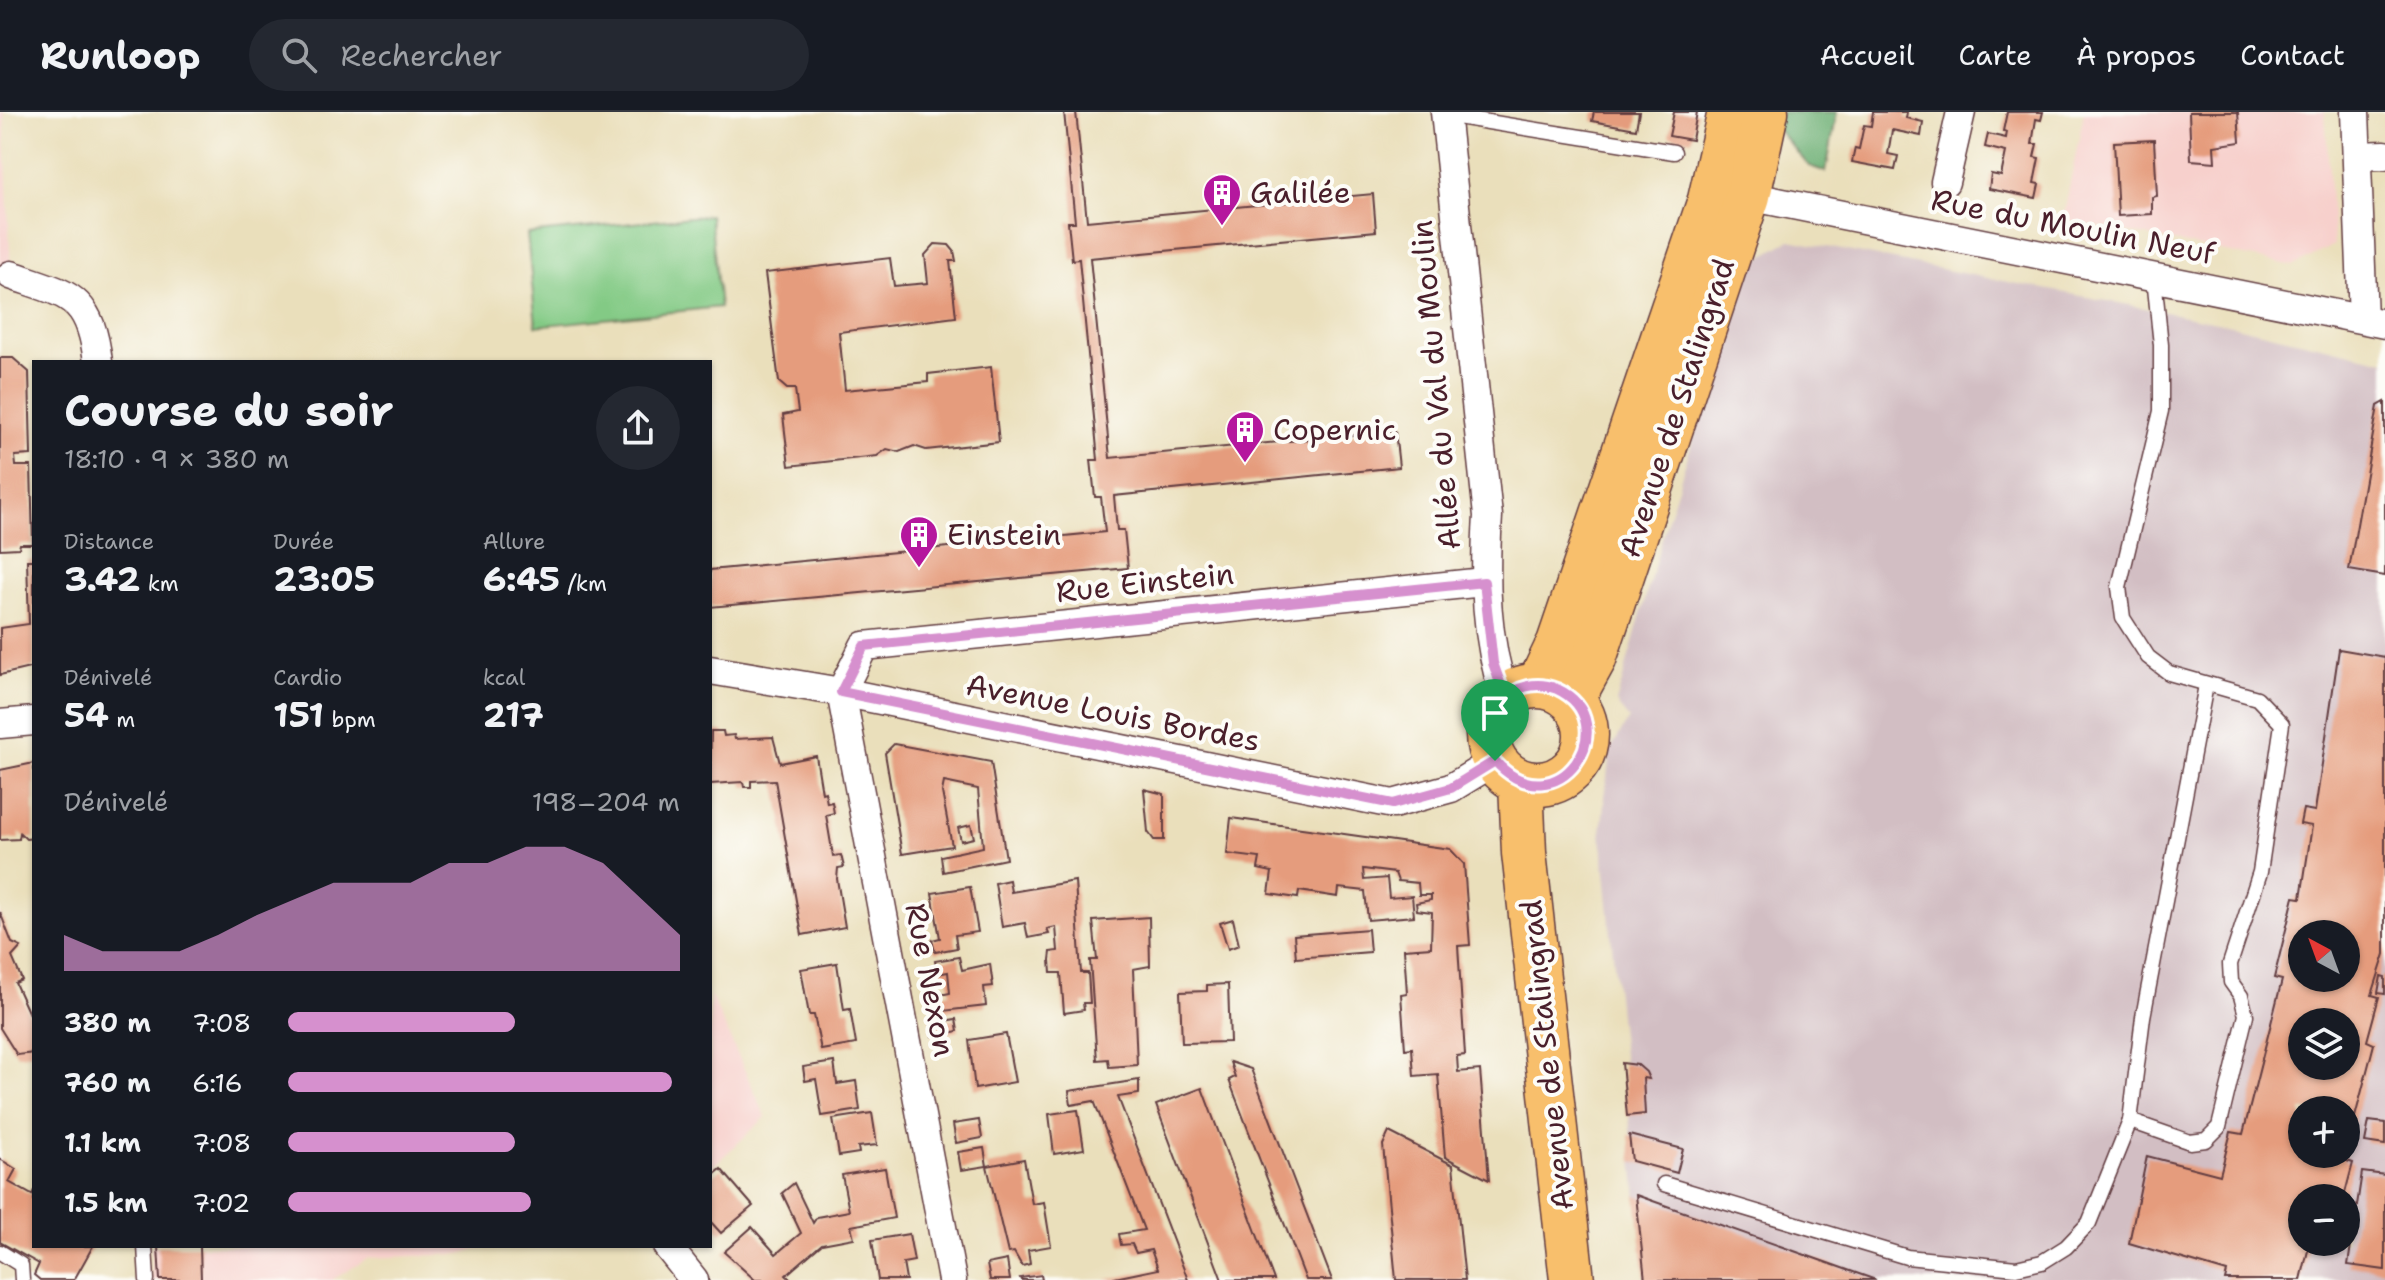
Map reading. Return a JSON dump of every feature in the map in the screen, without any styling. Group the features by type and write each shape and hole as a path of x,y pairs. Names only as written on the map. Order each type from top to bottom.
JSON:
{"main road":[{"name":"Avenue de Stalingrad","path":"1538,694 1559,643 1704,216 1730,112"},
{"name":"Avenue de Stalingrad","path":"1538,694 1594,659 1748,196 1766,112"},
{"path":"1538,694 1582,712 1587,728 1586,745 1569,773 1554,781 1508,772 1489,749 1489,720 1538,694"},
{"name":"Avenue de Stalingrad","path":"1508,772 1524,853 1572,1280"}],"street":[{"path":"1945,182 1961,112"},
{"path":"2355,112 2371,155 2374,321"},
{"name":"Allée du Val du Moulin","path":"1445,113 1488,516 1484,582 1493,663 1538,694"},
{"path":"1704,216 1748,196"},
{"name":"Rue du Moulin Neuf","path":"1748,196 2374,321"},
{"path":"11,275 73,297 94,332 98,360"},
{"name":"Rue Einstein","path":"841,692 864,646 1484,582"},
{"name":"Avenue Louis Bordes","path":"712,670 841,692 1393,804 1508,772"},
{"name":"Rue Nexon","path":"841,692 952,1280"},
{"path":"0,724 32,721"},
{"path":"669,1248 694,1280"}],"lane":[{"path":"1445,113 1674,152"},
{"path":"2130,1121 2190,1142 2206,1140 2219,1127 2246,1015 2241,996 2231,982 2230,964 2260,872 2282,724 2257,698 2169,673 2148,657 2123,618 2119,587 2161,411 2161,345 2154,278"},
{"path":"1664,1184 1907,1257 2016,1268 2042,1262 2066,1247 2089,1223 2130,1121 2143,1017 2206,685"},
{"path":"145,1248 147,1280"},
{"path":"0,1252 21,1265 22,1280"}],"shaded area":[{"path":"0,112 4,112 11,275 0,276"},
{"path":"2084,112 2325,112 2334,245 2294,266 2063,219"},
{"path":"1790,240 2227,324 2385,361 2385,1280 1645,1280 1601,832 1610,750 1629,719 1616,703 1662,538 1748,265"},
{"path":"712,998 766,1117 712,1167"},
{"path":"151,1248 480,1248 460,1254 369,1258 332,1280 151,1280"}],"green space":[{"path":"1781,112 1837,112 1826,172 1809,166 1776,128"},
{"path":"710,215 720,307 536,326 527,234"}],"building":[{"path":"1064,112 1076,112 1087,221 1373,194 1376,231 1090,258 1110,458 1395,431 1399,467 1114,496 1117,530 1124,530 1128,568 712,607 712,570 1105,532 1101,497 1095,497 1091,460 1098,460 1079,259 1072,260 1068,222 1075,222"},
{"path":"1594,112 1639,112 1636,129 1592,121"},
{"path":"1674,112 1697,112 1692,140 1669,136"},
{"path":"1873,112 1907,112 1906,118 1923,122 1921,136 1892,130 1888,154 1898,156 1895,170 1852,162 1855,148 1859,149 1864,125 1871,126"},
{"path":"2007,112 2043,112 2041,120 2036,119 2032,144 2037,144 2034,157 2039,158 2034,183 2039,184 2036,198 1989,189 1991,174 2001,176 2006,152 1985,147 1988,134 2006,138 2007,132 2003,131"},
{"path":"2189,112 2238,112 2240,142 2214,146 2215,162 2191,160"},
{"path":"2154,140 2157,196 2152,197 2152,214 2118,216 2114,142"},
{"path":"935,244 949,245 954,251 956,261 950,261 956,317 839,332 845,390 928,382 928,374 991,367 999,442 926,450 914,446 899,452 887,449 877,456 789,466 783,415 798,412 795,389 787,389 779,382 765,273 890,258 894,286 928,283 925,255"},
{"path":"0,358 13,358 29,372 31,455 15,456 16,466 31,466 32,544 0,549"},
{"path":"2385,402 2385,576 2349,570 2378,406"},
{"path":"27,560 32,560 32,667 0,675 0,628 29,624"},
{"path":"2339,649 2385,657 2385,954 2372,995 2379,997 2367,1041 2374,1044 2360,1098 2288,1096 2288,1168 2352,1168 2347,1184 2288,1184 2288,1256 2307,1256 2301,1280 2225,1280 2227,1272 2129,1243 2147,1156 2220,1175 2231,1132 2243,1134 2282,980 2274,978 2288,921 2288,992 2360,992 2360,920 2288,920 2294,897 2301,898 2312,826 2300,824 2303,809 2315,811"},
{"path":"712,731 723,731 724,736 734,735 735,739 773,737 780,763 816,756 822,793 825,792 827,803 832,802 834,813 826,815 833,856 841,855 844,867 838,868 837,879 845,927 802,935 775,780 751,781 751,787 744,787 743,782 712,784"},
{"path":"894,744 991,762 1006,859 943,872 941,856 983,847 978,789 944,782 942,792 952,846 902,854 885,753"},
{"path":"32,763 32,838 26,839 20,833 19,839 0,840 0,770"},
{"path":"1144,789 1164,794 1164,840 1154,840 1148,832"},
{"path":"1231,818 1450,849 1464,864 1470,945 1458,946 1465,1055 1457,1056 1458,1072 1480,1070 1489,1180 1445,1157 1438,1074 1414,1076 1412,1048 1405,1049 1401,994 1407,993 1404,949 1431,947 1432,912 1417,910 1416,903 1431,900 1431,895 1419,895 1418,883 1398,881 1395,873 1363,869 1364,880 1387,878 1389,898 1412,896 1414,916 1368,920 1365,891 1339,888 1338,897 1299,891 1298,898 1269,894 1272,872 1258,869 1260,858 1227,854"},
{"path":"971,825 974,838 961,841 958,828"},
{"path":"1009,880 1011,892 1075,881 1081,973 1088,973 1090,1003 1083,1003 1084,1010 1064,1013 1061,973 1051,973 1051,952 1058,951 1056,927 1047,929 1049,934 1028,938 1025,923 1002,927 995,883"},
{"path":"970,887 978,932 955,935 957,948 935,952 932,940 940,938 932,893"},
{"path":"0,912 12,943 21,947 12,957 22,980 15,983 29,1014 32,1013 32,1053 17,1055 0,1028"},
{"path":"1149,917 1150,966 1133,969 1137,1065 1109,1067 1108,1059 1097,1060 1090,960 1097,960 1093,921"},
{"path":"1233,919 1239,945 1228,949 1220,923"},
{"path":"1368,929 1370,952 1296,958 1294,935"},
{"path":"959,957 962,970 990,964 993,986 984,987 986,1006 943,1011 940,995 950,993 948,972 937,974 935,961"},
{"path":"837,963 844,1010 850,1009 856,1044 821,1050 814,1015 809,1015 801,969"},
{"path":"2381,976 2385,977 2385,994 2378,993"},
{"path":"1228,984 1230,1042 1182,1043 1180,992 1207,991 1207,985"},
{"path":"937,1017 938,1022 956,1019 958,1031 933,1036 930,1018"},
{"path":"1006,1034 1015,1082 975,1089 969,1040"},
{"path":"834,1062 837,1084 856,1081 860,1110 822,1116 816,1079 805,1081 803,1067"},
{"path":"1230,1062 1251,1069 1332,1280 1306,1280 1229,1080 1235,1077"},
{"path":"1622,1063 1638,1065 1646,1072 1649,1079 1643,1078 1645,1114 1627,1116"},
{"path":"1139,1080 1139,1094 1118,1097 1188,1280 1105,1280 1158,1269 1151,1250 1136,1253 1132,1244 1121,1245 1119,1234 1144,1230 1094,1101 1071,1105 1069,1091"},
{"path":"1202,1088 1274,1280 1222,1280 1156,1105"},
{"path":"1078,1110 1084,1149 1054,1154 1049,1114"},
{"path":"872,1113 877,1145 858,1147 859,1153 839,1156 833,1119"},
{"path":"979,1120 982,1138 956,1143 953,1124"},
{"path":"2369,1121 2385,1123 2385,1145 2365,1142"},
{"path":"1389,1132 1453,1165 1465,1280 1396,1280 1383,1145"},
{"path":"1629,1135 1683,1149 1677,1173 1632,1161"},
{"path":"984,1148 987,1166 961,1170 958,1152"},
{"path":"0,1159 16,1169 9,1182 32,1195 32,1248 92,1248 74,1280 40,1280 34,1275 39,1264 0,1242"},
{"path":"1024,1159 1032,1204 1044,1202 1051,1246 1028,1250 1030,1264 1022,1266 1014,1252 1008,1253 987,1166"},
{"path":"885,1168 894,1218 851,1226 854,1238 822,1244 786,1275 791,1280 755,1280 724,1252 752,1227 776,1254 801,1233 782,1193 794,1183 813,1223 817,1217 849,1211 842,1175"},
{"path":"721,1169 753,1206 721,1233 712,1223 712,1176"},
{"path":"2362,1172 2385,1175 2385,1270 2348,1265 2349,1256 2360,1256"},
{"path":"1636,1195 1876,1280 1645,1280"},
{"path":"909,1234 914,1261 903,1263 906,1280 878,1280 872,1240"},
{"path":"158,1248 200,1248 201,1280 160,1280"},
{"path":"1007,1260 1010,1280 990,1280 987,1264"},
{"path":"1041,1275 1042,1280 1020,1278"}],"place":[{"name":"Galilée","path":"1222,227"},
{"name":"Copernic","path":"1245,464"},
{"name":"Einstein","path":"919,569"}],"route":[{"path":"1484,582 1493,663 1505,697 1527,686 1551,686 1572,699 1582,712 1587,728 1586,745 1579,761 1569,773 1554,781 1538,784 1521,782 1506,774 1495,761 1451,788 1393,804 841,692 864,646 1484,582"}]}
